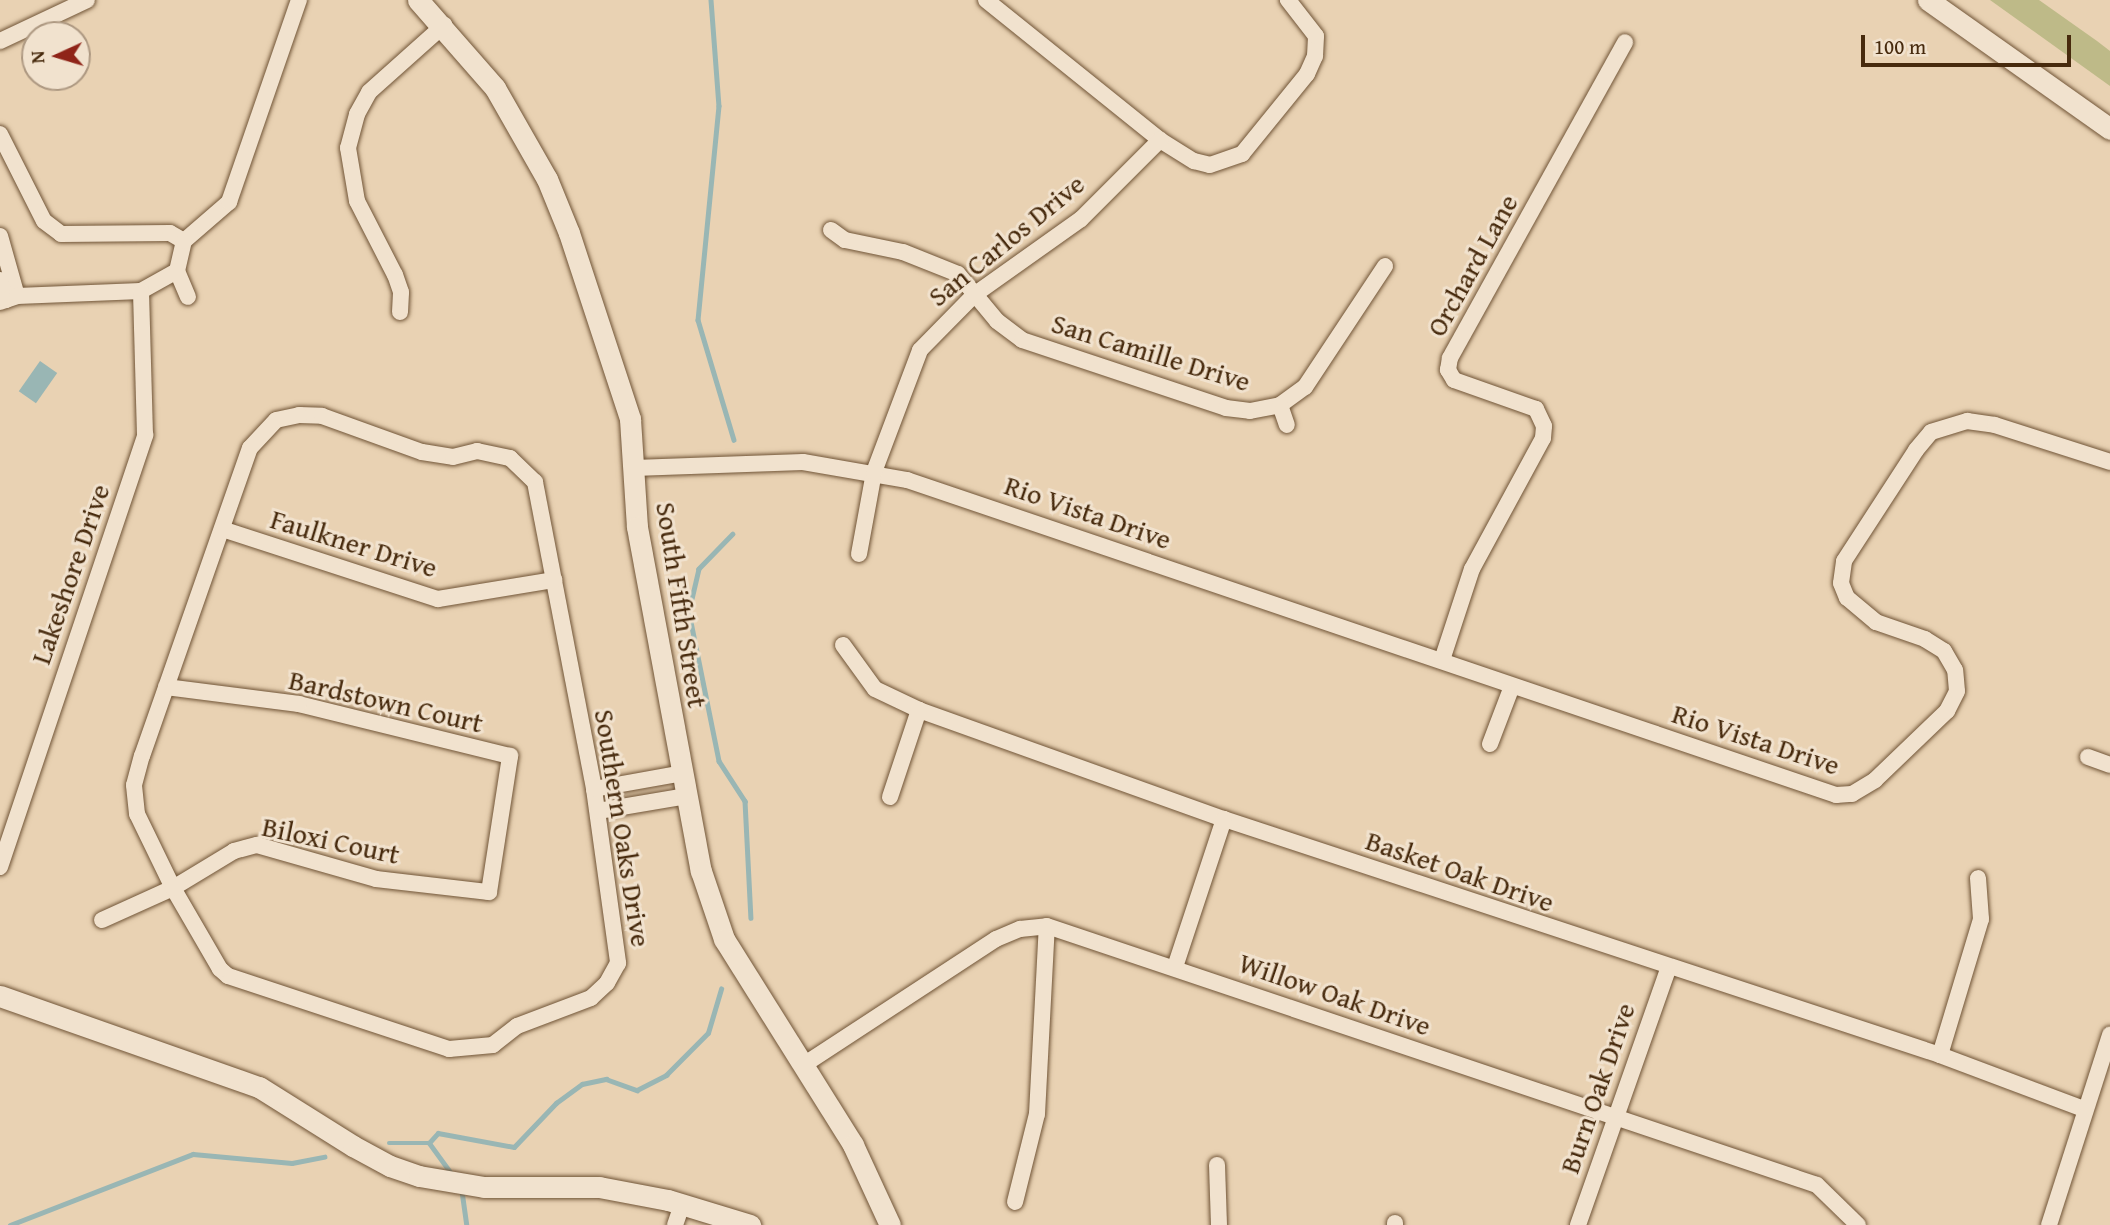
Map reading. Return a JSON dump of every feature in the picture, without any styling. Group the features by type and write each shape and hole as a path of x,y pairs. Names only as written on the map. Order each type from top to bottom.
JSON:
{"street":[{"path":"0,41 88,0"},
{"path":"188,297 177,271 184,241 229,202 299,0"},
{"name":"South Fifth Street","path":"418,0 444,25 495,88 547,179 627,409 637,527 701,871 724,939 805,1064 853,1145 890,1225"},
{"path":"986,0 1160,140 1194,161 1210,164 1242,155 1307,74 1315,56 1316,36 1288,0"},
{"path":"1927,0 2110,129"},
{"path":"400,312 401,292 395,275 357,201 348,148 357,114 369,92 444,25"},
{"name":"Orchard Lane","path":"1442,660 1472,569 1543,438 1544,426 1536,409 1454,380 1448,370 1450,358 1625,42"},
{"path":"1,139 44,221 61,234 170,233 184,241"},
{"name":"San Carlos Drive","path":"859,554 874,472 920,350 974,295 1081,219 1160,140"},
{"name":"San Camille Drive","path":"831,230 845,240 937,263 958,274 974,295 1022,340 1226,408 1250,411 1280,405 1305,387 1385,266"},
{"path":"0,236 8,299"},
{"path":"8,299 141,291 177,271"},
{"path":"0,280 8,299"},
{"name":"Lakeshore Drive","path":"0,867 145,435 141,291"},
{"path":"1280,405 1287,425"},
{"name":"Southern Oaks Drive","path":"322,416 422,453 453,457 477,451 510,458 535,482 554,580 598,811 617,934 618,962 607,983 576,1007 517,1026 493,1045 473,1050 426,1042 229,976 220,969 173,888 133,800 136,775 250,448 262,433 276,420 322,416"},
{"name":"Rio Vista Drive","path":"634,468 803,462 874,472 940,490 1836,796 1852,794 1898,759 1947,711 1957,691 1955,670 1944,651 1925,639 1876,622 1847,598 1841,583 1844,561 1916,450 1931,432 1967,421 1995,425 2110,462"},
{"name":"Faulkner Drive","path":"222,529 438,599 554,580"},
{"name":"Basket Oak Drive","path":"843,645 875,689 919,710 1224,819 1668,969 1940,1055 2084,1108"},
{"path":"1490,744 1512,686"},
{"name":"Bardstown Court","path":"166,687 299,704 510,756 489,892"},
{"path":"890,797 919,710"},
{"path":"2088,757 2110,765"},
{"path":"594,789 683,773"},
{"path":"598,811 687,796"},
{"path":"1175,967 1224,819"},
{"name":"Biloxi Court","path":"102,920 173,888 234,851 257,845 376,879 489,892"},
{"path":"1940,1055 1981,919 1978,878"},
{"path":"1015,1202 1037,1114 1047,926"},
{"name":"Willow Oak Drive","path":"805,1064 996,939 1020,929 1047,926 1817,1185 1858,1225"},
{"name":"Burn Oak Drive","path":"1578,1225 1613,1116 1668,969"},
{"path":"0,996 259,1087 390,1167 419,1175 505,1188 599,1188 679,1215 750,1225"},
{"path":"2049,1225 2084,1108 2110,1035"},
{"path":"1217,1165 1219,1225"}],"shaded area":[{"path":"1990,0 2039,0 2097,41 2110,51 2110,86"}],"water":[{"path":"40,361 57,373 36,403 19,391"}],"waterway":[{"path":"711,0 719,106 698,320 734,440"},
{"path":"733,534 699,569 689,612 719,761 745,801 751,918"},
{"path":"452,1175 429,1143 438,1133 514,1147 556,1103 582,1084 606,1079 637,1090 666,1075 708,1033 721,989"},
{"path":"389,1143 429,1143"},
{"path":"10,1225 193,1154 292,1163 324,1157"},
{"path":"462,1191 467,1225"}]}
